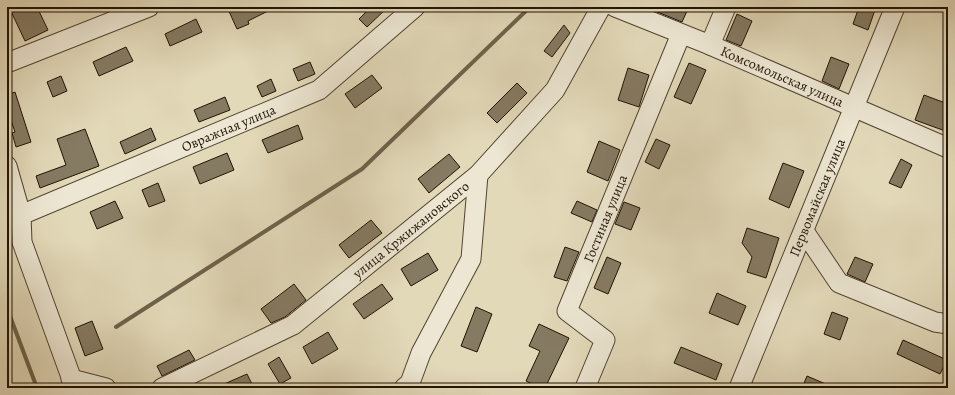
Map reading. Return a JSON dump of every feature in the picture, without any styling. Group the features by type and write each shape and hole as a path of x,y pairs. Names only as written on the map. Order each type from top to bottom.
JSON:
{"street":[{"path":"7,63 149,7"},
{"name":"Овражная улица","path":"22,215 319,90 415,7"},
{"name":"улица Кржижановского","path":"162,388 293,325 478,175 555,90 601,7"},
{"name":"Комсомольская улица","path":"615,7 948,148"},
{"path":"710,46 726,7"},
{"name":"Первомайская улица","path":"739,388 895,7"},
{"name":"Гостиная улица","path":"585,388 605,340 567,312 681,34"},
{"path":"7,166 22,215 22,242 73,383 106,388"},
{"path":"404,388 410,383 421,353 471,259 478,175"},
{"path":"804,231 839,283 935,322 948,324"}],"building":[{"path":"9,7 37,7 48,30 25,41"},
{"path":"227,7 276,7 248,21 249,24 237,29"},
{"path":"371,7 388,7 367,27 359,19"},
{"path":"645,7 679,7 687,11 682,22"},
{"path":"859,7 876,7 868,30 853,24"},
{"path":"737,14 752,21 741,46 726,40"},
{"path":"196,19 202,32 170,46 165,34"},
{"path":"564,25 570,33 552,57 544,51"},
{"path":"126,47 133,61 99,76 93,62"},
{"path":"831,57 849,64 839,89 822,81"},
{"path":"310,62 315,74 298,81 293,69"},
{"path":"689,63 706,70 691,104 674,97"},
{"path":"628,68 649,75 639,107 618,100"},
{"path":"372,75 382,88 355,108 345,94"},
{"path":"61,76 67,91 53,97 47,82"},
{"path":"271,79 276,91 262,97 257,86"},
{"path":"517,83 527,93 497,123 487,113"},
{"path":"15,92 31,142 16,147 12,133 15,132 7,108 7,95"},
{"path":"924,95 948,104 948,132 915,120"},
{"path":"225,97 230,110 199,122 194,110"},
{"path":"298,125 303,139 268,153 262,140"},
{"path":"151,128 156,140 125,154 120,142"},
{"path":"85,129 99,166 40,188 36,176 66,165 57,139"},
{"path":"656,139 670,145 659,169 645,162"},
{"path":"599,141 620,150 608,181 587,172"},
{"path":"227,153 234,170 200,184 193,167"},
{"path":"449,154 460,167 429,193 418,179"},
{"path":"901,159 912,165 901,188 889,183"},
{"path":"783,163 804,171 789,208 769,199"},
{"path":"158,183 165,201 149,207 142,190"},
{"path":"115,201 123,218 97,229 90,212"},
{"path":"577,201 597,210 592,222 571,213"},
{"path":"624,202 640,208 631,230 615,224"},
{"path":"371,220 382,233 349,258 339,245"},
{"path":"747,228 779,238 766,278 747,272 752,257 742,243"},
{"path":"565,247 579,252 567,281 554,277"},
{"path":"428,253 438,270 411,286 401,269"},
{"path":"607,257 621,263 608,294 594,288"},
{"path":"855,257 873,264 865,282 847,274"},
{"path":"294,284 306,300 285,317 271,323 261,309"},
{"path":"382,284 393,299 364,319 353,304"},
{"path":"717,293 746,306 738,325 709,313"},
{"path":"476,307 492,314 477,352 461,346"},
{"path":"832,312 848,318 840,340 824,334"},
{"path":"92,321 103,349 85,356 75,328"},
{"path":"539,324 569,338 545,388 541,388 526,381 540,351 529,346"},
{"path":"328,332 338,349 312,364 303,347"},
{"path":"903,340 947,360 940,374 897,354"},
{"path":"681,347 722,364 716,380 674,363"},
{"path":"189,350 195,360 162,376 157,366"},
{"path":"279,357 291,378 280,384 268,364"},
{"path":"247,374 254,388 215,388"},
{"path":"807,376 835,388 802,388"}],"waterway":[{"path":"116,327 362,169 530,7"},
{"path":"7,308 37,388"}]}
